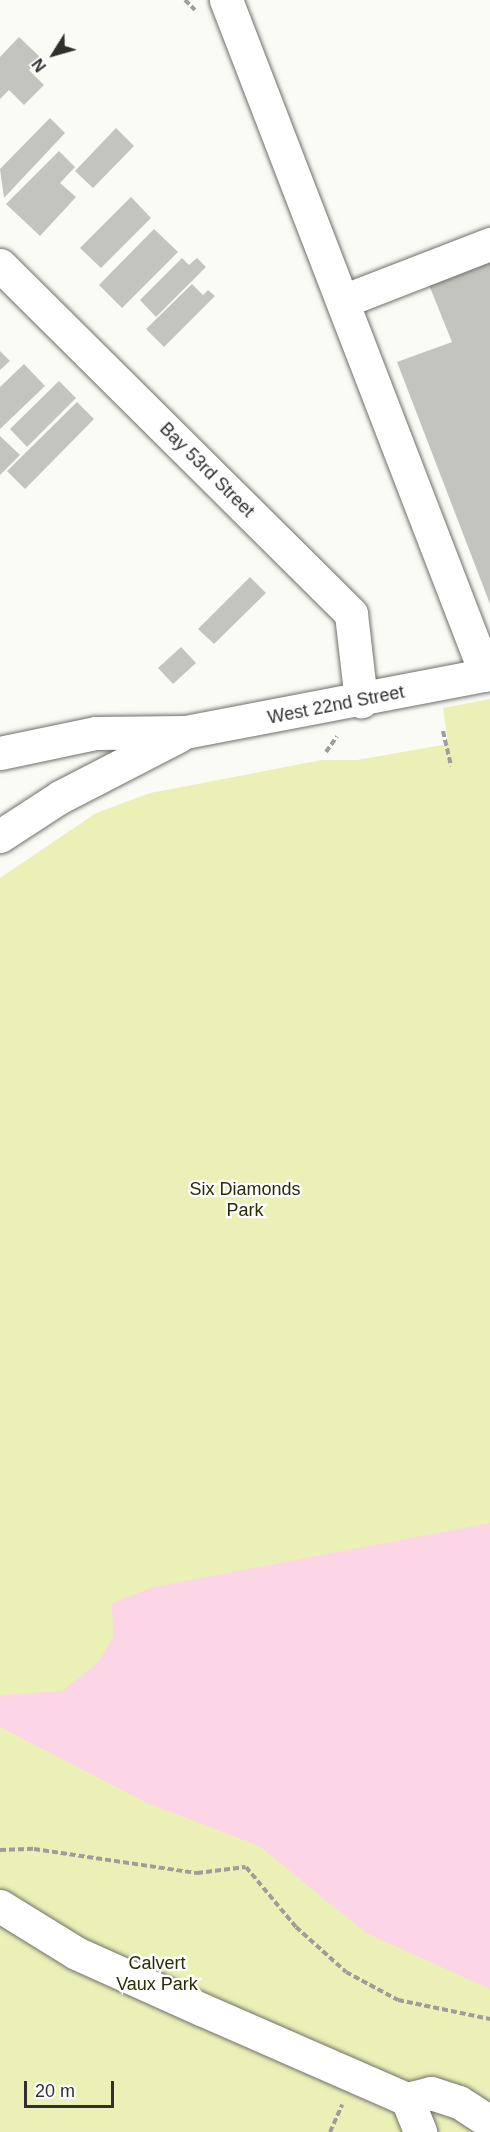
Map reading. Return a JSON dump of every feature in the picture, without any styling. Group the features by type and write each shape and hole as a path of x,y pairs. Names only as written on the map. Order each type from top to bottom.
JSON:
{"street":[{"path":"226,0 488,675"},
{"path":"343,301 490,244"},
{"name":"Bay 53rd Street","path":"0,266 351,614 362,701"},
{"name":"West 22nd Street","path":"0,753 96,734 185,732 362,701 488,675"},
{"name":"West 22nd Street","path":"0,836 60,797 185,732"},
{"path":"0,1906 76,1953 407,2099 431,2093 459,2102 490,2121"},
{"path":"407,2099 420,2132"}],"path":[{"path":"443,731 451,766"},
{"path":"0,1850 34,1849 197,1873 246,1867 296,1927 346,1972 398,2000 490,2019"},
{"path":"330,2132 346,2094"}],"green space":[{"path":"490,699 490,2132 0,2132 0,878 96,813 150,793 322,760 357,760 448,744 443,708"}],"shaded area":[{"path":"490,1523 490,1989 366,1933 259,1846 147,1803 0,1727 0,1695 62,1691 98,1662 113,1637 112,1603 153,1587"}],"building":[{"path":"19,37 41,58 29,70 44,85 24,105 9,90 0,99 0,57"},
{"path":"50,118 65,133 4,198 0,169"},
{"path":"116,128 134,146 93,188 75,171"},
{"path":"59,151 75,167 60,183 76,197 40,236 6,204"},
{"path":"131,197 151,218 101,268 80,248"},
{"path":"154,229 178,252 122,308 99,285"},
{"path":"490,249 490,604 397,362 452,342 425,275"},
{"path":"182,258 189,265 197,258 206,267 156,317 140,300"},
{"path":"192,284 203,295 208,290 215,296 164,347 146,329"},
{"path":"0,351 10,361 0,370"},
{"path":"24,364 45,386 0,429 0,387"},
{"path":"59,381 76,398 27,447 10,429"},
{"path":"77,402 94,419 25,489 7,471"},
{"path":"0,436 20,455 0,475"},
{"path":"250,577 266,593 214,644 198,629"},
{"path":"181,647 196,663 173,684 158,668"}],"park label":[{"name":"Six Diamonds Park","path":"245,1200"},
{"name":"Calvert Vaux Park","path":"157,1974"}]}
